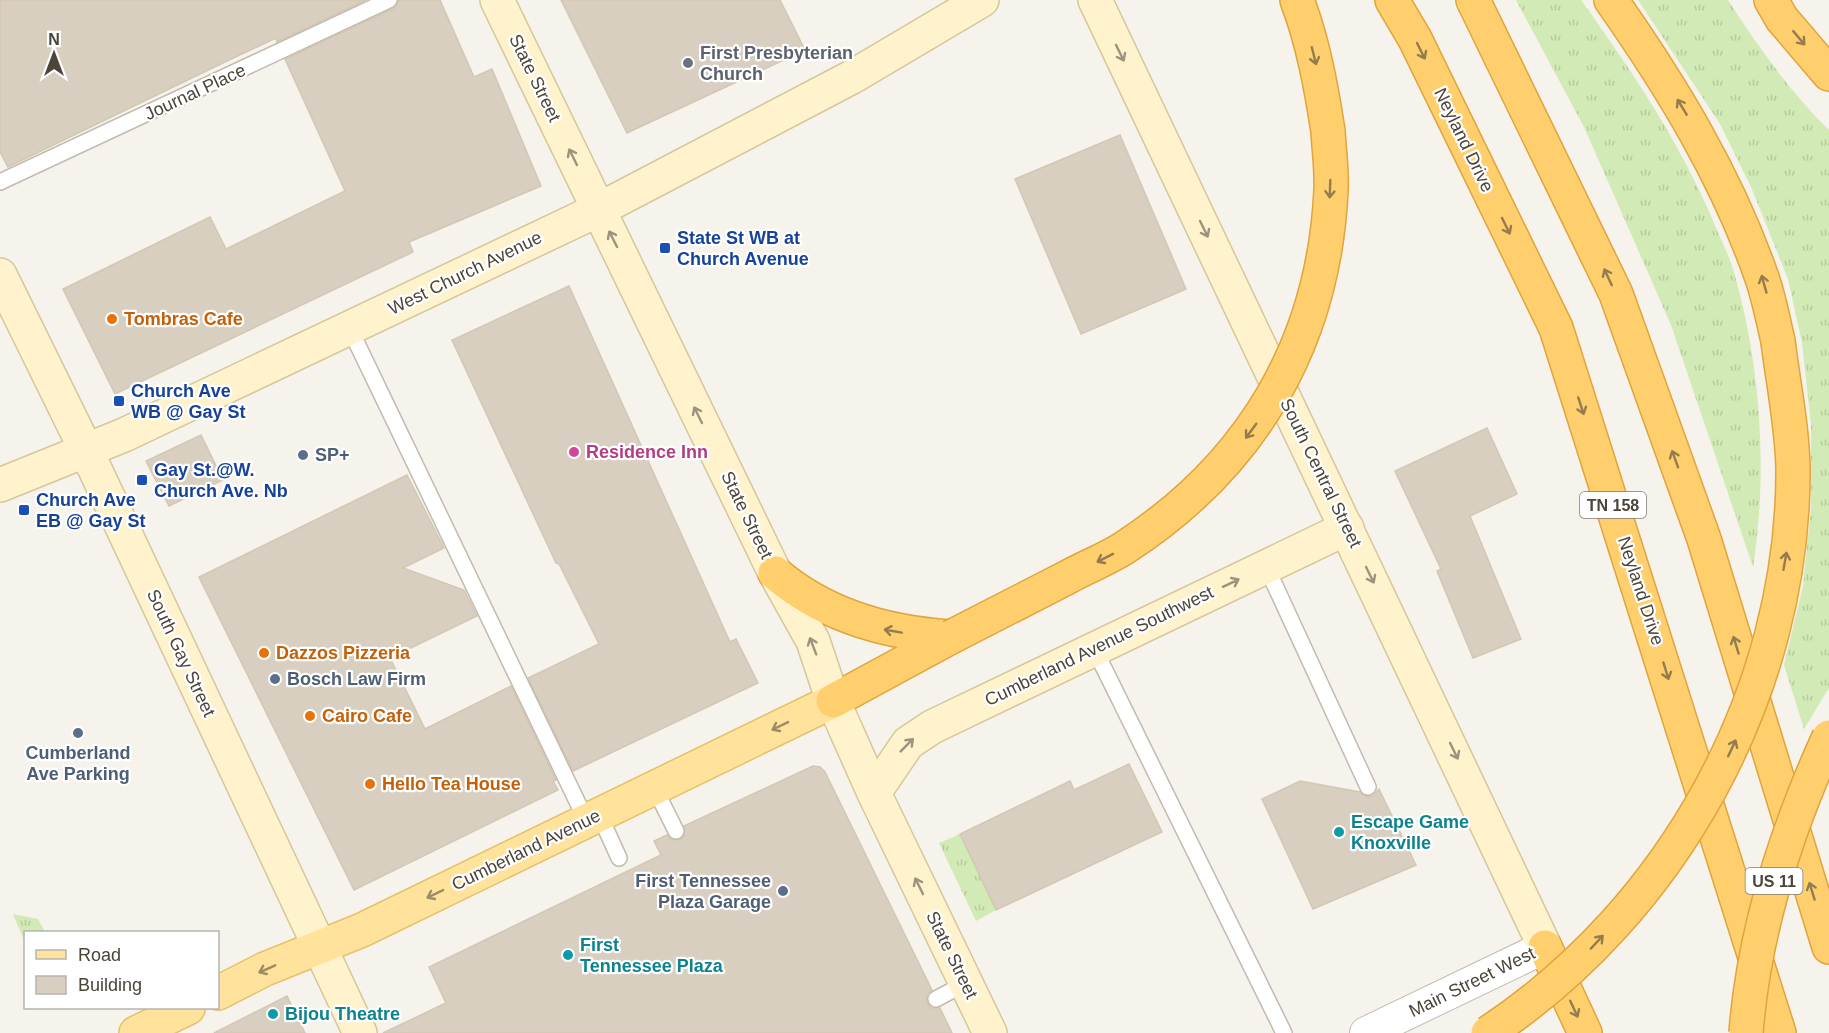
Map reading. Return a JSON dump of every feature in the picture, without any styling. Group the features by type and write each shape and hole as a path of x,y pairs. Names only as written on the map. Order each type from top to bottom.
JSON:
{"highway":[{"path":"832,701 1122,549 1174,513 1218,472 1252,430 1281,385 1302,338 1326,238 1331,189 1328,131 1310,36 1297,0"},
{"name":"Neyland Drive","path":"1392,0 1415,39 1556,328 1779,1033"},
{"path":"1473,0 1538,129 1616,294 1704,539 1829,947"},
{"path":"1488,1033 1545,993 1577,963 1645,887 1714,786 1736,739 1759,676 1775,616 1788,545 1793,471 1778,341 1763,280 1736,213 1702,141 1665,78 1611,0"},
{"path":"1771,0 1782,18 1829,74"},
{"path":"775,573 795,590 845,616 885,630 951,637"},
{"name":"US 11","path":"1746,1033 1753,972 1779,859 1806,787 1829,737"},
{"path":"1545,946 1585,1033"}],"main road":[{"name":"Cumberland Avenue","path":"219,993 362,930 832,701"},
{"path":"136,1033 186,1009"}],"street":[{"name":"State Street","path":"497,0 775,573 813,641 832,701 990,1033"},
{"name":"West Church Avenue","path":"0,485 86,448 124,435 598,210 920,38 982,0"},
{"name":"South Central Street","path":"1095,0 1545,946"},
{"name":"South Gay Street","path":"0,275 86,448 318,948 360,1033"},
{"name":"Cumberland Avenue Southwest","path":"874,793 890,765 916,737 1094,648 1347,528"},
{"name":"Main Street West","path":"1374,1031 1545,946"}],"lane":[{"name":"Journal Place","path":"0,182 389,0"},
{"path":"350,329 592,817 619,858"},
{"path":"1266,566 1368,788"},
{"path":"1094,648 1284,1033"},
{"path":"654,788 676,831"},
{"path":"936,999 966,983"}],"green space":[{"path":"1516,0 1581,0 1619,53 1654,108 1701,193 1726,251 1743,305 1756,379 1761,455 1758,530 1753,567 1671,325 1584,127"},
{"path":"1638,0 1728,0 1775,68 1829,130 1829,688 1804,729 1784,665 1803,586 1811,509 1811,425 1802,343 1788,279 1751,187 1720,124"},
{"path":"960,834 996,910 976,921 939,843"},
{"path":"13,914 38,919 44,931 24,931 23,938"}],"building":[{"path":"0,0 366,0 277,42 276,38 8,167 0,152"},
{"path":"399,0 440,0 474,77 492,69 541,186 409,242 413,252 115,394 63,289 210,217 226,249 345,191 285,59 393,9"},
{"name":"First Presbyterian Church","path":"561,0 780,0 805,50 627,133"},
{"path":"1120,135 1186,289 1081,334 1015,179"},
{"name":"Residence Inn","path":"569,286 730,642 736,639 758,683 573,771 528,678 599,644 559,564 556,563 452,340"},
{"path":"1487,428 1517,494 1470,516 1521,639 1473,658 1437,571 1441,569 1395,471"},
{"path":"201,435 223,480 169,506 146,461"},
{"path":"407,475 444,548 403,568 464,590 477,616 390,658 425,729 511,686 556,780 553,781 558,790 354,890 199,577"},
{"path":"1129,764 1162,832 996,910 960,834 1070,781 1074,790"},
{"path":"813,766 820,767 825,772 932,990 927,994 927,1003 931,1008 940,1008 952,1033 383,1033 446,1003 429,967 661,855 654,841 667,835 671,839 680,840 684,836 684,826"},
{"name":"Escape Game Knoxville","path":"1300,781 1360,792 1367,797 1373,796 1379,789 1416,865 1313,909 1262,799"},
{"name":"Bijou Theatre","path":"287,996 305,1033 214,1033"}],"place":[{"name":"First Presbyterian Church","path":"688,63"},
{"name":"State St WB at Church Avenue","path":"665,248"},
{"name":"Tombras Cafe","path":"112,319"},
{"name":"Church Ave WB @ Gay St","path":"119,401"},
{"name":"Residence Inn","path":"574,452"},
{"name":"SP+","path":"303,455"},
{"name":"Gay St.@W. Church Ave. Nb","path":"142,480"},
{"name":"Church Ave EB @ Gay St","path":"24,510"},
{"name":"Dazzos Pizzeria","path":"264,653"},
{"name":"Bosch Law Firm","path":"275,679"},
{"name":"Cairo Cafe","path":"310,716"},
{"name":"Cumberland Ave Parking","path":"78,733"},
{"name":"Hello Tea House","path":"370,784"},
{"name":"Escape Game Knoxville","path":"1339,832"},
{"name":"First Tennessee Plaza Garage","path":"783,891"},
{"name":"First Tennessee Plaza","path":"568,955"},
{"name":"Bijou Theatre","path":"273,1014"}]}
